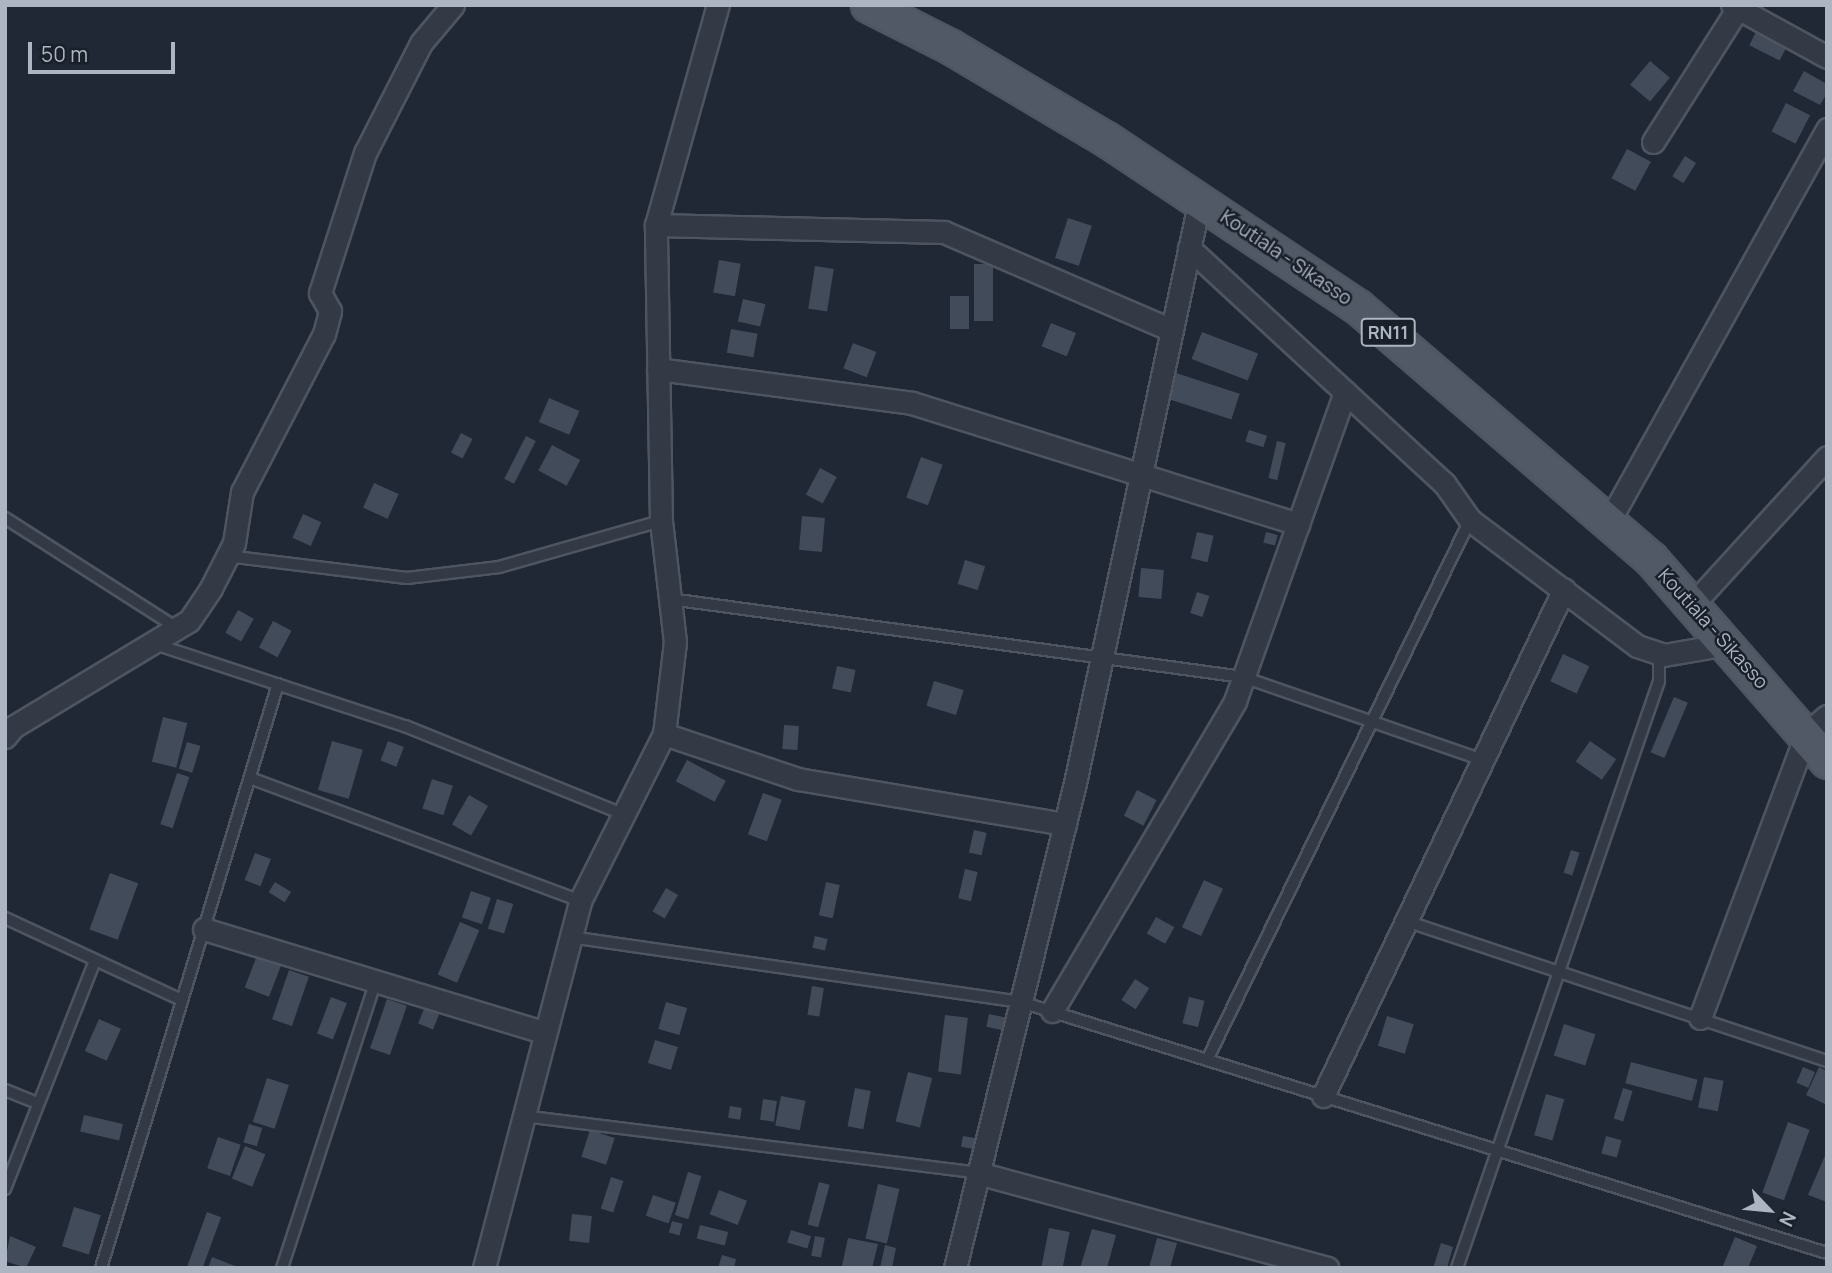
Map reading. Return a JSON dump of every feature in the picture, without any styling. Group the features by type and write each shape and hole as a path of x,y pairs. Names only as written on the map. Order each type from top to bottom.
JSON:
{"main road":[{"name":"Koutiala - Sikasso","path":"868,5 951,47 1200,198 1358,307 1608,523 1693,604 1728,644 1816,725 1827,761"}],"street":[{"path":"5,737 13,727 139,655 151,642 189,621 227,556 242,492 324,334 330,311 320,293 365,153 421,43 453,5"},
{"path":"484,1268 543,1032 580,901 664,734 674,642 661,522 656,225 718,5"},
{"path":"1653,142 1736,6 1827,57"},
{"path":"1608,523 1827,129"},
{"path":"955,1268 1065,824 1200,198"},
{"path":"656,225 944,232 1172,330"},
{"path":"1189,248 1444,483 1470,520 1637,646 1659,653 1728,644"},
{"path":"658,369 912,403 1298,524"},
{"path":"1052,1011 1235,701 1345,392"},
{"path":"1693,604 1827,457"},
{"path":"1323,1096 1564,589"},
{"path":"1700,1018 1816,725"},
{"path":"664,734 798,779 1065,824"},
{"path":"204,929 543,1032"},
{"path":"978,1173 1327,1268"}],"lane":[{"path":"5,518 177,628"},
{"path":"1207,1060 1470,520"},
{"path":"227,556 407,579 499,567 661,522"},
{"path":"670,599 1243,677 1482,760"},
{"path":"151,642 405,726 623,814"},
{"path":"1457,1268 1659,681 1659,653"},
{"path":"101,1268 278,684"},
{"path":"250,778 580,901"},
{"path":"5,918 182,1000"},
{"path":"1406,921 1827,1061"},
{"path":"570,937 1021,1002 1827,1253"},
{"path":"5,1189 95,960"},
{"path":"282,1268 376,981"},
{"path":"5,1090 38,1103"},
{"path":"522,1116 978,1173"}],"building":[{"path":"1757,30 1787,45 1780,61 1749,45"},
{"path":"1650,61 1670,78 1650,101 1630,85"},
{"path":"1804,71 1825,83 1827,93 1820,105 1793,91"},
{"path":"1786,103 1810,115 1796,144 1771,132"},
{"path":"1627,149 1651,162 1635,191 1612,178"},
{"path":"1685,156 1696,163 1683,183 1672,176"},
{"path":"1068,218 1092,226 1079,266 1055,258"},
{"path":"719,260 741,264 735,296 713,292"},
{"path":"974,264 993,264 993,321 974,321"},
{"path":"815,266 834,269 827,311 808,308"},
{"path":"950,296 969,296 969,329 950,329"},
{"path":"743,299 765,304 760,327 738,321"},
{"path":"1051,323 1076,333 1067,356 1042,346"},
{"path":"731,329 758,334 753,357 727,353"},
{"path":"1202,332 1258,354 1248,381 1192,359"},
{"path":"853,343 876,352 867,377 843,368"},
{"path":"1176,373 1240,394 1231,419 1168,399"},
{"path":"549,398 579,411 569,435 539,422"},
{"path":"1249,430 1267,436 1263,447 1245,441"},
{"path":"461,433 473,439 463,459 451,453"},
{"path":"526,436 536,441 514,484 504,479"},
{"path":"1277,441 1286,443 1277,480 1268,478"},
{"path":"552,445 580,460 567,486 538,471"},
{"path":"921,457 943,465 928,505 906,497"},
{"path":"820,468 837,477 823,503 806,494"},
{"path":"374,483 399,494 388,519 363,508"},
{"path":"303,514 321,522 311,546 292,538"},
{"path":"802,516 825,518 822,552 799,550"},
{"path":"1197,532 1214,536 1207,562 1191,558"},
{"path":"1266,532 1278,535 1275,546 1263,543"},
{"path":"965,560 985,566 978,590 958,584"},
{"path":"1141,568 1164,570 1161,599 1138,597"},
{"path":"1197,592 1209,596 1203,617 1190,613"},
{"path":"238,610 254,619 241,641 225,633"},
{"path":"273,621 292,631 277,657 259,647"},
{"path":"1563,654 1589,666 1577,693 1550,681"},
{"path":"837,666 856,670 851,692 832,688"},
{"path":"934,681 964,690 956,715 926,706"},
{"path":"1674,697 1688,703 1664,758 1651,752"},
{"path":"163,717 187,723 176,768 152,762"},
{"path":"784,725 799,726 797,750 782,749"},
{"path":"332,741 363,750 349,799 318,790"},
{"path":"388,741 404,747 396,767 380,761"},
{"path":"1590,741 1616,759 1602,780 1576,761"},
{"path":"187,742 200,746 192,773 179,769"},
{"path":"687,760 726,781 715,802 676,781"},
{"path":"177,773 189,777 173,828 160,824"},
{"path":"432,779 453,786 443,815 422,808"},
{"path":"1137,790 1157,800 1143,826 1124,816"},
{"path":"763,793 782,800 767,841 748,834"},
{"path":"469,795 488,806 471,835 452,824"},
{"path":"974,830 987,833 981,855 969,852"},
{"path":"1571,850 1580,853 1572,876 1564,873"},
{"path":"255,853 271,859 260,886 245,880"},
{"path":"965,869 978,872 971,901 958,898"},
{"path":"110,873 138,883 118,940 89,929"},
{"path":"1204,880 1223,889 1201,936 1182,927"},
{"path":"275,882 291,892 285,902 269,892"},
{"path":"826,882 840,885 833,918 819,915"},
{"path":"666,888 678,895 665,918 652,911"},
{"path":"471,891 491,898 482,924 462,917"},
{"path":"497,899 513,904 504,934 488,929"},
{"path":"1156,917 1174,927 1165,944 1147,934"},
{"path":"460,922 479,930 457,983 438,974"},
{"path":"815,936 828,939 825,951 812,948"},
{"path":"258,953 282,962 269,997 245,988"},
{"path":"289,970 309,977 292,1026 272,1019"},
{"path":"1135,979 1149,988 1136,1009 1121,1000"},
{"path":"812,986 824,988 819,1017 807,1015"},
{"path":"331,997 347,1003 333,1040 317,1033"},
{"path":"1189,997 1205,1001 1198,1027 1182,1023"},
{"path":"387,999 407,1006 390,1055 370,1048"},
{"path":"666,1002 687,1008 679,1035 658,1029"},
{"path":"426,1004 441,1010 433,1029 418,1023"},
{"path":"989,1014 1008,1018 1005,1031 986,1027"},
{"path":"945,1015 968,1018 961,1074 938,1072"},
{"path":"1387,1016 1414,1024 1405,1054 1378,1046"},
{"path":"99,1019 121,1029 107,1061 85,1051"},
{"path":"1564,1024 1595,1034 1585,1066 1554,1055"},
{"path":"655,1040 678,1047 671,1070 648,1063"},
{"path":"1631,1062 1698,1080 1692,1101 1625,1083"},
{"path":"1803,1067 1815,1072 1808,1088 1796,1083"},
{"path":"1819,1067 1827,1071 1825,1104 1806,1095"},
{"path":"908,1072 932,1078 920,1128 896,1121"},
{"path":"1704,1077 1724,1081 1718,1111 1698,1107"},
{"path":"267,1078 289,1085 275,1129 253,1122"},
{"path":"855,1088 871,1091 863,1129 848,1126"},
{"path":"1623,1088 1633,1091 1623,1122 1614,1119"},
{"path":"1546,1094 1564,1099 1552,1141 1534,1135"},
{"path":"781,1096 806,1101 800,1130 775,1125"},
{"path":"763,1099 777,1101 774,1122 760,1120"},
{"path":"730,1106 742,1108 740,1120 728,1118"},
{"path":"84,1115 123,1124 119,1141 80,1132"},
{"path":"1788,1122 1810,1130 1784,1200 1762,1192"},
{"path":"249,1124 262,1128 257,1146 243,1142"},
{"path":"590,1130 615,1138 606,1165 581,1157"},
{"path":"963,1136 980,1139 978,1150 961,1147"},
{"path":"1606,1136 1621,1140 1617,1158 1601,1153"},
{"path":"218,1137 241,1145 230,1176 207,1168"},
{"path":"245,1146 265,1154 252,1187 232,1178"},
{"path":"1827,1151 1827,1202 1808,1195"},
{"path":"688,1172 701,1176 688,1219 675,1215"},
{"path":"611,1177 623,1181 613,1212 601,1208"},
{"path":"819,1182 830,1185 818,1227 808,1225"},
{"path":"878,1184 899,1189 887,1244 865,1239"},
{"path":"719,1190 747,1201 738,1225 710,1214"},
{"path":"653,1195 676,1203 669,1224 646,1216"},
{"path":"74,1207 101,1215 89,1254 62,1246"},
{"path":"207,1212 221,1217 203,1268 187,1267"},
{"path":"572,1214 592,1216 589,1243 569,1241"},
{"path":"672,1221 683,1224 680,1235 669,1233"},
{"path":"700,1225 728,1232 725,1246 697,1239"},
{"path":"1049,1228 1070,1232 1063,1268 1041,1268"},
{"path":"1092,1229 1116,1235 1107,1268 1080,1268"},
{"path":"791,1230 811,1236 807,1249 787,1242"},
{"path":"10,1236 36,1247 26,1268 5,1261"},
{"path":"815,1236 825,1238 821,1258 811,1256"},
{"path":"1735,1237 1757,1246 1748,1268 1722,1268"},
{"path":"848,1238 878,1244 872,1268 842,1266"},
{"path":"1157,1238 1177,1243 1170,1268 1149,1268"},
{"path":"1441,1243 1453,1247 1447,1268 1433,1268"},
{"path":"885,1245 896,1248 892,1268 880,1268"},
{"path":"722,1255 736,1259 734,1268 718,1268"},
{"path":"212,1257 240,1268 208,1268"}]}
